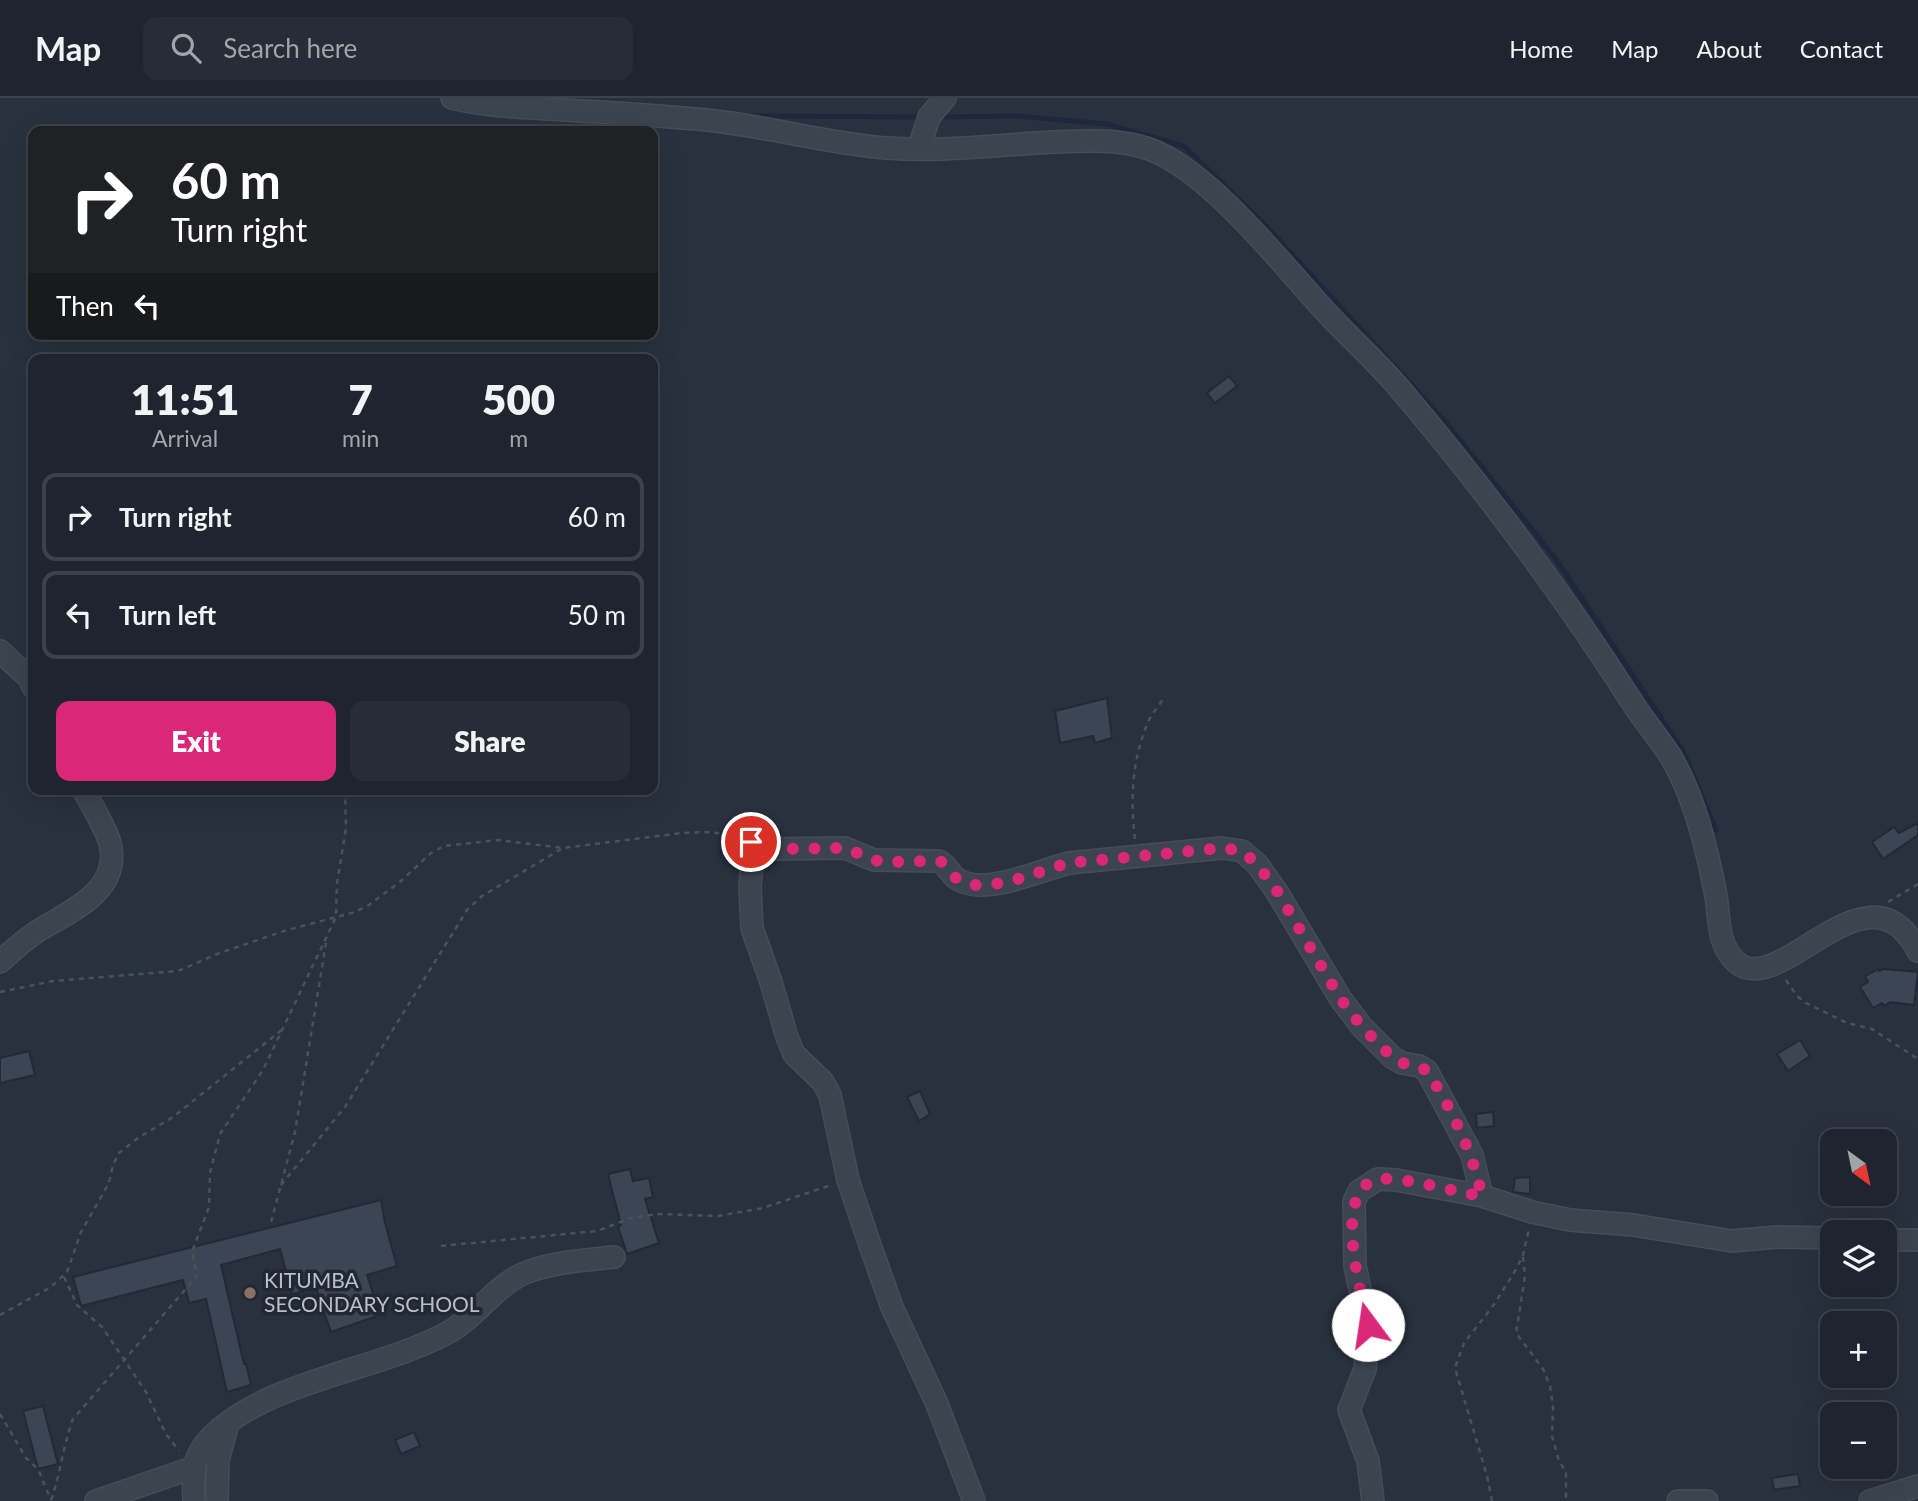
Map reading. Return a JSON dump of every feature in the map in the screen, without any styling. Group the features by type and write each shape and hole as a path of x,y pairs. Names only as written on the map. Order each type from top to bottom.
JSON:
{"street":[{"path":"452,98 509,106 723,122 886,148 1105,141 1143,146 1181,166 1236,212 1397,385 1451,451 1558,594 1670,756 1684,783 1711,873 1723,942 1733,960 1747,969 1760,969 1772,965 1839,926 1862,918 1880,918 1916,942"},
{"path":"919,148 929,117 945,98"},
{"path":"0,651 28,677"},
{"path":"0,962 30,936 90,900 101,887 109,869 111,848 86,795"},
{"path":"974,1501 937,1404 892,1307 848,1180 830,1095 823,1082 790,1046 767,969 751,928 750,887 752,862 756,854 769,849 845,848 874,860 940,861 946,864 958,880 971,884 988,884 1006,882 1069,863 1222,848 1242,851 1257,864 1277,891 1340,998 1362,1027 1393,1058 1427,1071 1472,1156 1482,1196"},
{"path":"1373,1501 1368,1461 1349,1410 1365,1369 1368,1325 1355,1266 1354,1202 1359,1191 1378,1179 1482,1196 1532,1212 1570,1220 1633,1225 1731,1241 1777,1237 1820,1238"},
{"path":"1897,1240 1918,1240"},
{"path":"194,1501 192,1468 209,1438 266,1400 324,1378 357,1369 450,1331 513,1278 554,1265 614,1257"},
{"path":"217,1501 218,1460 228,1423"},
{"path":"96,1501 192,1468"},
{"path":"1870,1501 1918,1488"},
{"path":"1907,1501 1918,1488"},
{"path":"1678,1501 1707,1501"}],"path":[{"path":"1137,856 1131,805 1132,784 1148,722 1164,697"},
{"path":"51,1500 60,1476 65,1438 73,1419 180,1294 195,1281 197,1276 192,1252 209,1207 210,1173 220,1134 263,1070 336,917 337,883 346,828 345,795"},
{"path":"0,992 65,980 178,971 217,954 369,905 401,881 430,853 444,846 498,840 563,848 708,832 733,835 769,849"},
{"path":"281,1185 345,1107 467,909 482,896 563,848"},
{"path":"1862,918 1918,884"},
{"path":"271,1222 300,1106 327,940"},
{"path":"1772,965 1785,976 1797,996 1806,1003 1847,1023 1872,1029 1918,1059"},
{"path":"0,1315 64,1277 81,1232 109,1183 119,1153 173,1117 284,1028"},
{"path":"441,1246 597,1231 631,1218 657,1214 718,1216 763,1208 848,1180"},
{"path":"1532,1212 1523,1255 1525,1276 1516,1333 1543,1369 1550,1386 1553,1407 1552,1436 1559,1461 1566,1472 1566,1501"},
{"path":"1492,1501 1455,1368 1464,1343 1493,1306 1523,1255"},
{"path":"64,1277 77,1305 102,1327 155,1406 166,1434 192,1468"},
{"path":"0,1414 26,1458 38,1469 51,1500"}],"building":[{"path":"1229,376 1237,386 1215,403 1207,393"},
{"path":"1107,698 1112,738 1095,743 1093,736 1060,743 1055,711"},
{"path":"1918,823 1918,835 1883,859 1872,842 1894,827 1899,833"},
{"path":"1878,969 1918,972 1914,1005 1890,1002 1873,1008 1860,987 1868,982 1865,976"},
{"path":"1800,1040 1810,1056 1788,1071 1777,1054"},
{"path":"29,1051 35,1075 0,1083 0,1058"},
{"path":"920,1091 930,1114 919,1121 907,1097"},
{"path":"1493,1112 1494,1126 1477,1128 1476,1114"},
{"path":"630,1169 633,1181 649,1178 653,1197 645,1199 659,1243 627,1254 618,1227 621,1225 608,1174"},
{"path":"1530,1177 1530,1194 1513,1192 1515,1178"},
{"path":"381,1200 397,1266 367,1275 380,1315 331,1332 316,1288 292,1294 280,1249 221,1265 251,1385 227,1392 206,1299 189,1303 183,1280 81,1306 73,1277"},
{"path":"43,1406 58,1464 38,1469 23,1411"},
{"path":"414,1432 420,1446 401,1454 395,1440"},
{"path":"1798,1474 1800,1486 1774,1490 1772,1478"}],"waterway":[{"path":"750,116 925,117"},
{"path":"938,117 1016,116 1107,124 1184,146 1269,229 1444,420 1555,558 1683,751 1716,830"}],"place":[{"name":"KITUMBA SECONDARY SCHOOL","path":"250,1293"}],"route":[{"path":"751,842 769,849 845,848 883,862 940,861 946,864 958,880 971,884 1006,882 1069,863 1222,848 1242,851 1257,864 1277,891 1340,998 1362,1027 1393,1058 1427,1071 1459,1128 1477,1174 1482,1196 1378,1179 1359,1191 1354,1202 1353,1249 1368,1325"}]}
